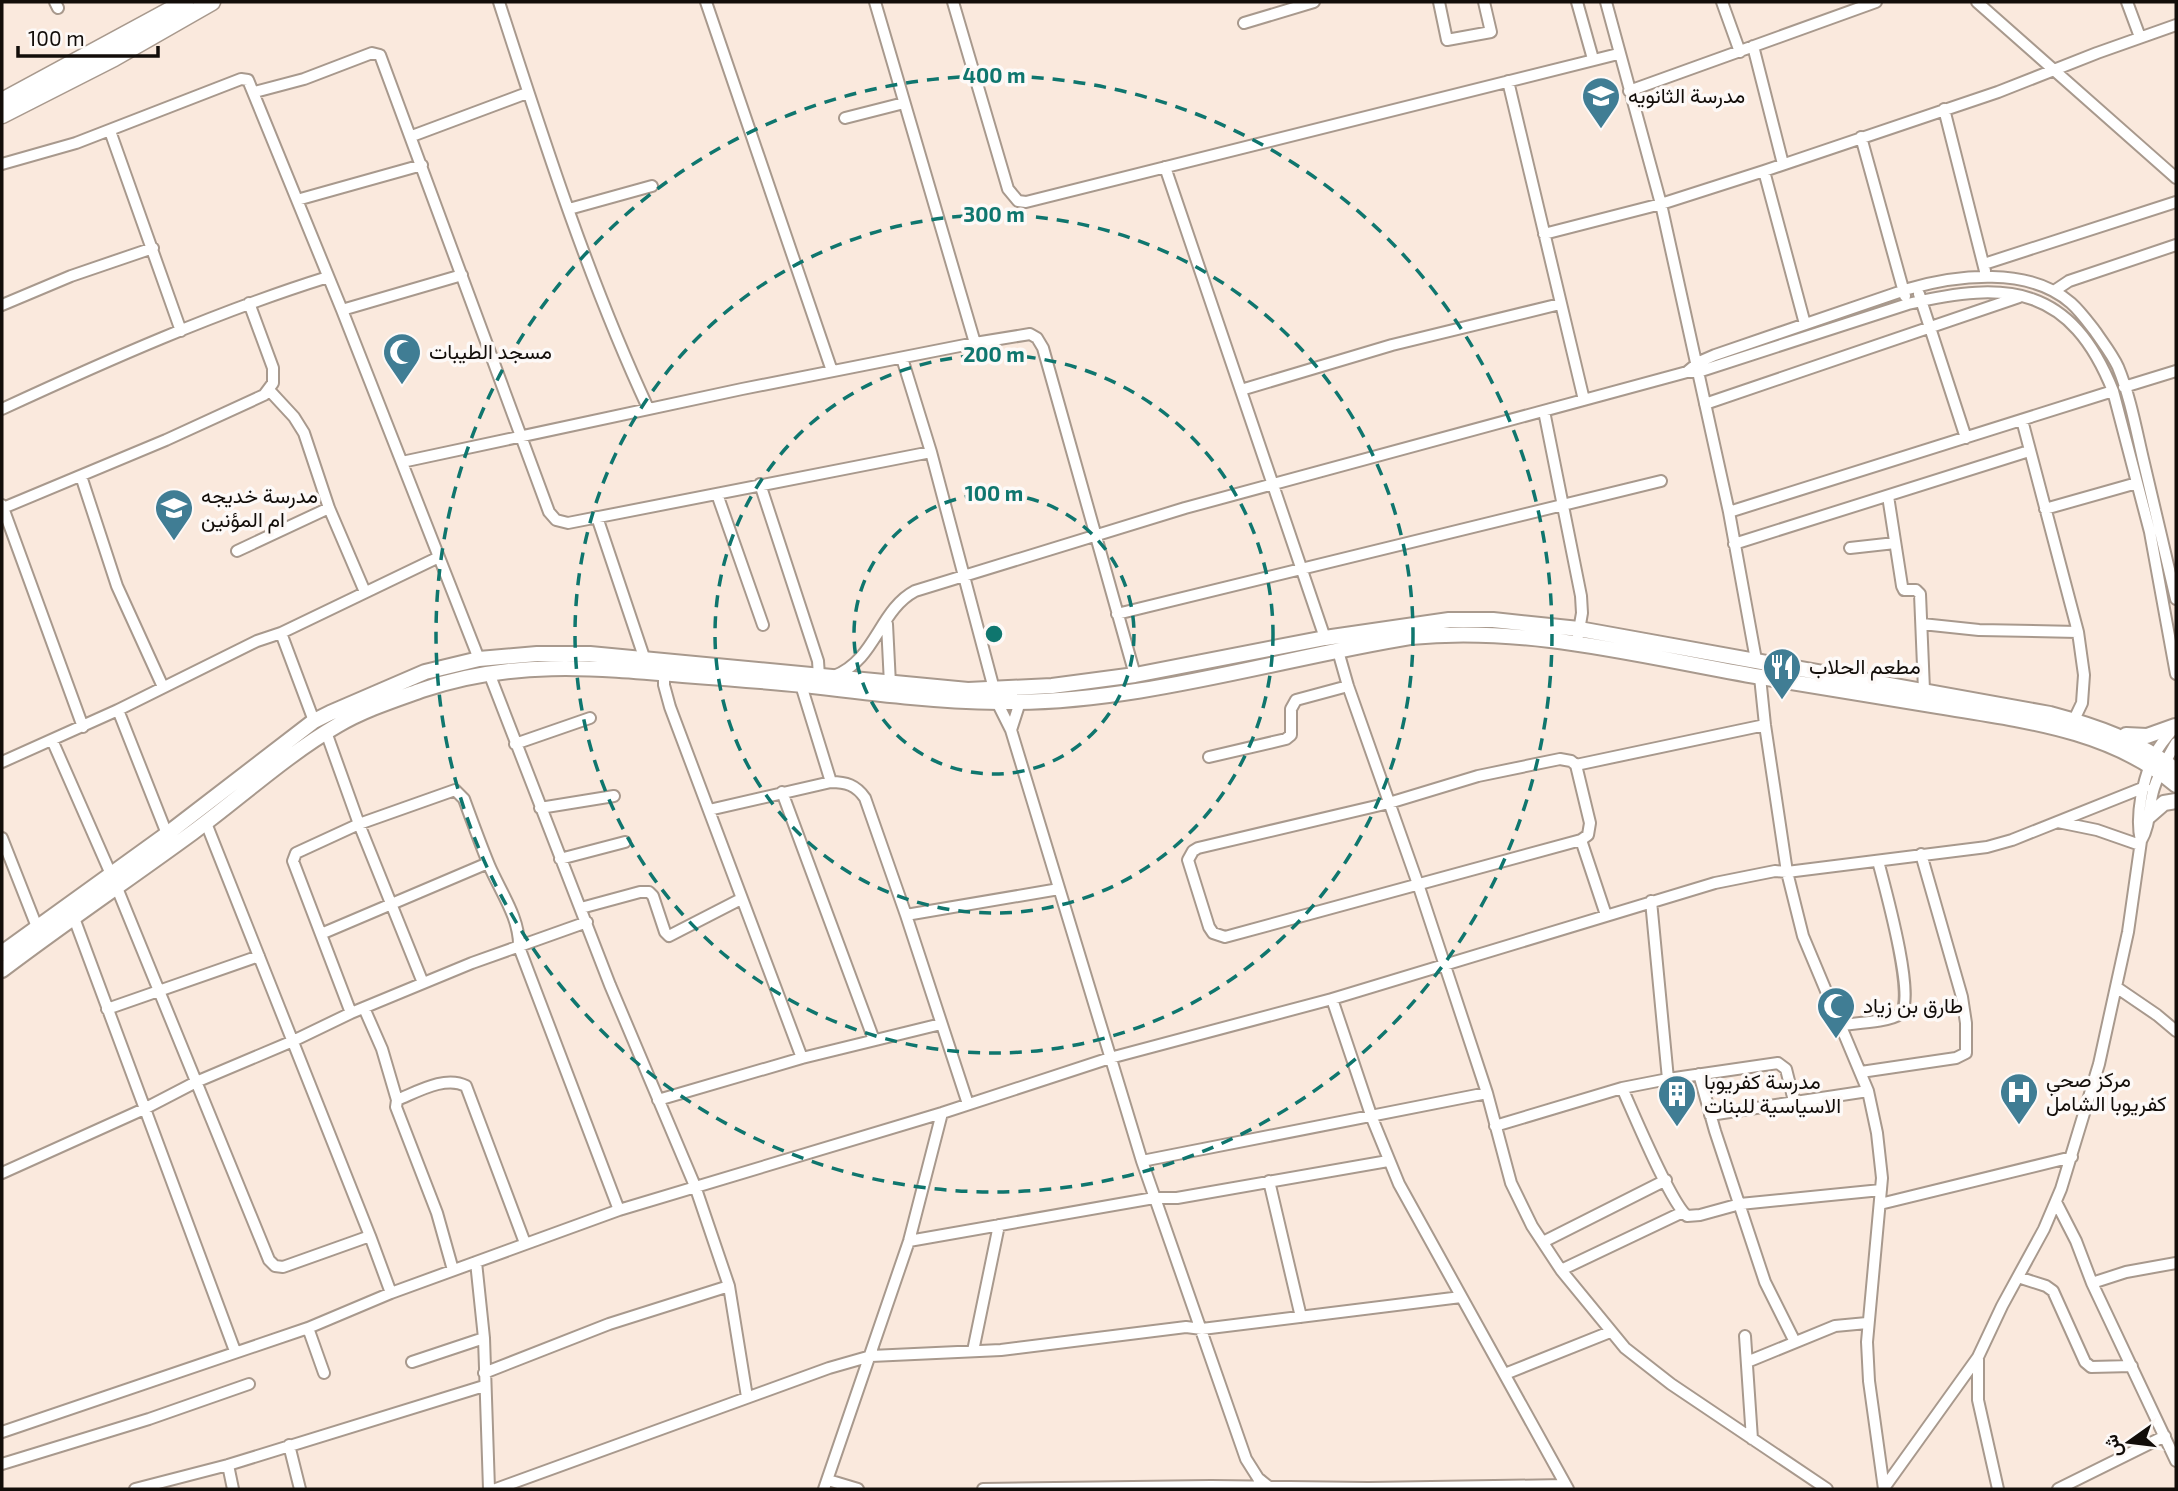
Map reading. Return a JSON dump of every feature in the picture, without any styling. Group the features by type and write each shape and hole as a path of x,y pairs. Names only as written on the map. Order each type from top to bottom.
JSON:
{"highway":[{"path":"2,101 185,2"},
{"path":"2,115 114,58 212,2"}],"main road":[{"path":"2,953 167,834 314,721 425,672 479,659 565,653 968,690 1020,702 1091,689 1135,675 1325,638 1449,620 1493,620 1760,677 1924,690 2006,705 2071,726 2130,755 2162,765"},
{"path":"2,970 342,722 422,690 489,673 574,666 801,685 940,701 1204,677 1380,642 1438,635 1578,636 1756,660 1848,684 2037,722 2139,737 2156,734 2176,725"},
{"path":"2113,733 2162,765 2176,785"},
{"path":"2149,816 2164,803 2176,801"}],"street":[{"path":"499,2 527,93 569,209 611,322 648,408"},
{"path":"706,2 832,371"},
{"path":"875,2 975,343"},
{"path":"953,2 1008,189 1018,201 1037,201 1618,54"},
{"path":"1244,23 1314,2"},
{"path":"1439,2 1447,40 1491,32 1484,2"},
{"path":"1577,2 1593,59"},
{"path":"1606,2 1661,204 1693,370 1705,404 1728,512 1756,660"},
{"path":"1723,2 1740,52"},
{"path":"1629,91 1875,2"},
{"path":"1977,2 2176,178"},
{"path":"2127,2 2140,37"},
{"path":"1544,234 1661,204 1764,171 1998,92 2176,25"},
{"path":"1753,46 1783,164"},
{"path":"255,92 304,79 377,53 412,136 552,517 559,522 568,523 931,452"},
{"path":"2,164 76,143 241,79 248,80 479,659"},
{"path":"1508,80 1584,400"},
{"path":"412,136 527,93"},
{"path":"845,118 904,103"},
{"path":"1944,109 1986,277"},
{"path":"110,131 181,331"},
{"path":"1861,137 1908,304"},
{"path":"297,200 422,165"},
{"path":"1165,167 1325,638"},
{"path":"1764,171 1805,324"},
{"path":"569,209 652,186"},
{"path":"1984,264 2176,202"},
{"path":"2054,291 2069,281 2176,245"},
{"path":"2,305 71,276 153,248"},
{"path":"342,310 462,275"},
{"path":"2,409 85,370 248,303 328,276"},
{"path":"1693,370 1715,355 1917,286 1986,277 2025,281 2054,291 2071,303 2117,365 2137,483 2155,531"},
{"path":"1917,286 1966,438"},
{"path":"760,484 824,677 837,676 856,662 874,641 895,605 908,595 964,575 1095,534 1693,370 1921,300 1978,292 2022,296 2048,304 2073,324 2119,389 2173,603 2176,674"},
{"path":"1705,404 2022,296"},
{"path":"83,727 2,507 81,476 257,399 269,390 273,383 273,369 248,303"},
{"path":"1241,390 1392,345 1560,304"},
{"path":"402,462 832,371 1026,334 1034,336 1040,341 1135,675"},
{"path":"902,358 931,452 996,695 1011,730 1154,1198 1246,1459 1258,1478 1269,1487"},
{"path":"1728,512 2176,371"},
{"path":"269,390 295,417 304,433 329,508 365,592"},
{"path":"1544,411 1581,596 1582,613 1578,636"},
{"path":"2022,421 2078,632 2084,675 2083,696 2071,726"},
{"path":"1734,544 2029,451"},
{"path":"81,476 117,586 163,687"},
{"path":"1117,614 1661,481"},
{"path":"2045,509 2137,483"},
{"path":"717,494 763,625"},
{"path":"1888,496 1903,589 1918,590 1920,593 1924,690"},
{"path":"237,551 329,508"},
{"path":"597,517 645,660"},
{"path":"1850,548 1895,543"},
{"path":"2,762 83,727 257,641 281,633 439,557"},
{"path":"887,622 890,684"},
{"path":"1922,625 2078,632"},
{"path":"281,633 314,721"},
{"path":"1338,651 1445,966 1486,1093 1511,1183 1520,1204 1561,1270 1610,1332 1654,1372 1827,1489"},
{"path":"489,673 560,859 695,1186 729,1286 747,1397"},
{"path":"664,673 670,707 802,1058"},
{"path":"1760,677 1787,872 1808,951 1868,1091 1880,1147 1880,1204 1867,1323 1869,1381 1884,1489"},
{"path":"801,685 831,782"},
{"path":"1209,757 1286,739 1291,735 1290,709 1296,700 1348,686"},
{"path":"1011,730 1020,702"},
{"path":"118,710 167,834"},
{"path":"515,744 590,718"},
{"path":"1576,765 1590,823 1588,835 1581,840 1225,937 1213,933 1209,928 1188,860 1198,848 1389,803 1478,776 1553,760 1567,760 1576,765 1765,725"},
{"path":"1884,1489 1978,1357 2056,1202 2099,1064 2128,932 2141,843 2147,830 2154,787 2176,725"},
{"path":"326,732 359,824 423,983"},
{"path":"52,740 117,888 265,1252 275,1266 283,1266 370,1236"},
{"path":"2141,843 2138,828 2145,787 2176,743"},
{"path":"709,810 831,782 851,785 865,798 968,1104"},
{"path":"2,1432 308,1328 391,1293 619,1210 942,1113 1110,1058 1332,999 1651,901 1727,881 1775,871 1787,872 2000,844 2145,787"},
{"path":"351,1013 293,862 296,853 359,824 455,790 464,799 488,863 509,904 518,933 519,947 619,1210"},
{"path":"782,792 874,1040"},
{"path":"540,808 614,796"},
{"path":"2058,822 2141,843"},
{"path":"206,823 391,1293"},
{"path":"2,838 37,927"},
{"path":"1581,840 1606,915"},
{"path":"560,859 625,842"},
{"path":"1860,1072 1956,1058 1966,1053 1966,1023 1962,997 1921,854"},
{"path":"1841,1025 1897,1016 1905,1009 1904,975 1878,861"},
{"path":"321,934 488,863"},
{"path":"906,915 1059,889"},
{"path":"581,908 649,892 669,936 741,900"},
{"path":"1651,901 1668,1079"},
{"path":"74,918 235,1351"},
{"path":"2,1173 351,1013 587,922"},
{"path":"107,1009 259,956"},
{"path":"2116,987 2176,1031"},
{"path":"983,1489 1567,1487 1411,1209 1371,1118 1332,999"},
{"path":"364,1008 382,1049 397,1100 399,1118 437,1213 453,1270"},
{"path":"658,1100 802,1058 941,1024"},
{"path":"1495,1126 1622,1088 1778,1063 1786,1069 1794,1101"},
{"path":"1699,1074 1765,1282 1795,1342"},
{"path":"397,1100 434,1084 459,1083 466,1086 525,1243"},
{"path":"1622,1088 1683,1212 1694,1216 1740,1204 1881,1190"},
{"path":"1710,1115 1868,1091"},
{"path":"1142,1161 1371,1118 1486,1093"},
{"path":"858,1489 826,1485 909,1241 942,1113"},
{"path":"1880,1204 2072,1157"},
{"path":"909,1241 1388,1161"},
{"path":"1543,1242 1666,1180"},
{"path":"1269,1181 1301,1317"},
{"path":"2056,1202 2176,1461"},
{"path":"1561,1270 1683,1212"},
{"path":"973,1351 999,1225"},
{"path":"476,1262 484,1338 489,1489"},
{"path":"2092,1283 2126,1272 2176,1263"},
{"path":"2018,1277 2053,1291 2085,1362 2091,1367 2132,1366"},
{"path":"484,1373 609,1324 729,1286"},
{"path":"496,1489 747,1397 871,1356 1001,1350 1186,1327 1202,1329 1461,1297"},
{"path":"1747,1362 1835,1326 1867,1323"},
{"path":"308,1328 324,1373"},
{"path":"1505,1374 1610,1332"},
{"path":"1745,1336 1752,1439"},
{"path":"412,1362 484,1338"},
{"path":"1978,1357 1979,1400 1998,1489"},
{"path":"2,1464 149,1419 249,1384"},
{"path":"135,1489 228,1465 484,1386"},
{"path":"2058,1489 2165,1436"},
{"path":"289,1445 300,1489"},
{"path":"228,1465 233,1489"}],"place":[{"name":"مدرسة الثانويه","path":"1601,130"},
{"name":"مسجد الطيبات","path":"402,386"},
{"name":"مدرسة خديجه ام المؤنين","path":"174,542"},
{"name":"مطعم الحلاب","path":"1782,701"},
{"name":"طارق بن زياد","path":"1836,1040"},
{"name":"مركز صحي كفريوبا الشامل","path":"2019,1126"},
{"name":"مدرسة كفريوبا الاسياسية للبنات","path":"1677,1128"}]}
